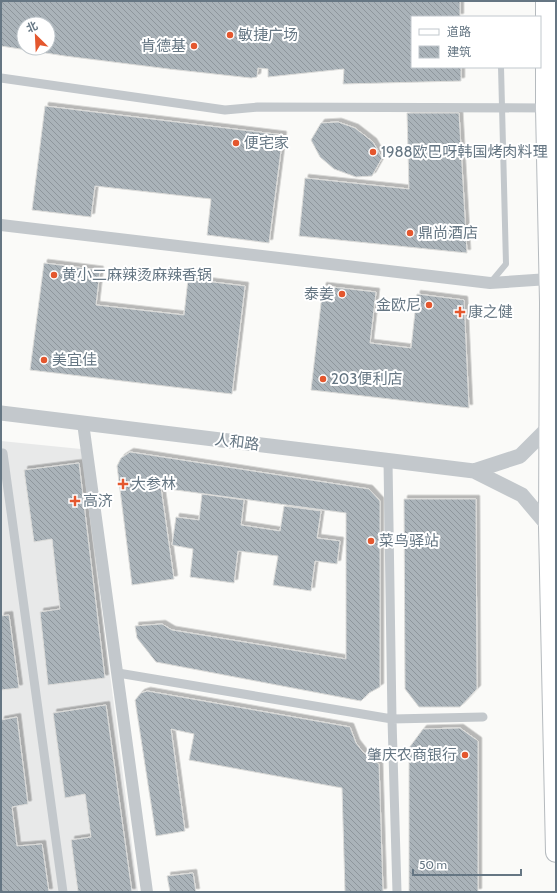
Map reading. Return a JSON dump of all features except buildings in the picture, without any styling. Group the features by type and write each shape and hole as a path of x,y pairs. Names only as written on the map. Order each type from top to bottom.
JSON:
{"main road":[{"path":"546,1 543,24 549,279 549,527 556,852"}],"street":[{"path":"1,78 225,110 258,107 546,108"},
{"path":"1,225 490,284 549,279"},
{"name":"人和路","path":"1,413 474,471"},
{"path":"83,423 147,892"},
{"path":"474,471 520,456 550,426"},
{"path":"3,452 63,892"},
{"path":"388,461 392,719 397,892"},
{"path":"474,471 522,495 549,527"},
{"path":"118,673 392,719 483,717"}],"lane":[{"path":"490,284 506,264 501,68"}],"shaded area":[{"path":"1,441 81,449 138,892 1,892"}],"place":[{"name":"敏捷广场","path":"230,35"},
{"name":"肯德基","path":"194,46"},
{"name":"便宅家","path":"236,143"},
{"name":"1988欧巴呀韩国烤肉料理","path":"373,152"},
{"name":"鼎尚酒店","path":"410,233"},
{"name":"黄小二麻辣烫麻辣香锅","path":"54,275"},
{"name":"泰姜","path":"342,294"},
{"name":"金欧尼","path":"429,305"},
{"name":"康之健","path":"460,312"},
{"name":"美宜佳","path":"44,360"},
{"name":"203便利店","path":"323,379"},
{"name":"大参林","path":"123,484"},
{"name":"高济","path":"75,501"},
{"name":"菜鸟驿站","path":"371,541"},
{"name":"肇庆农商银行","path":"465,755"}]}
